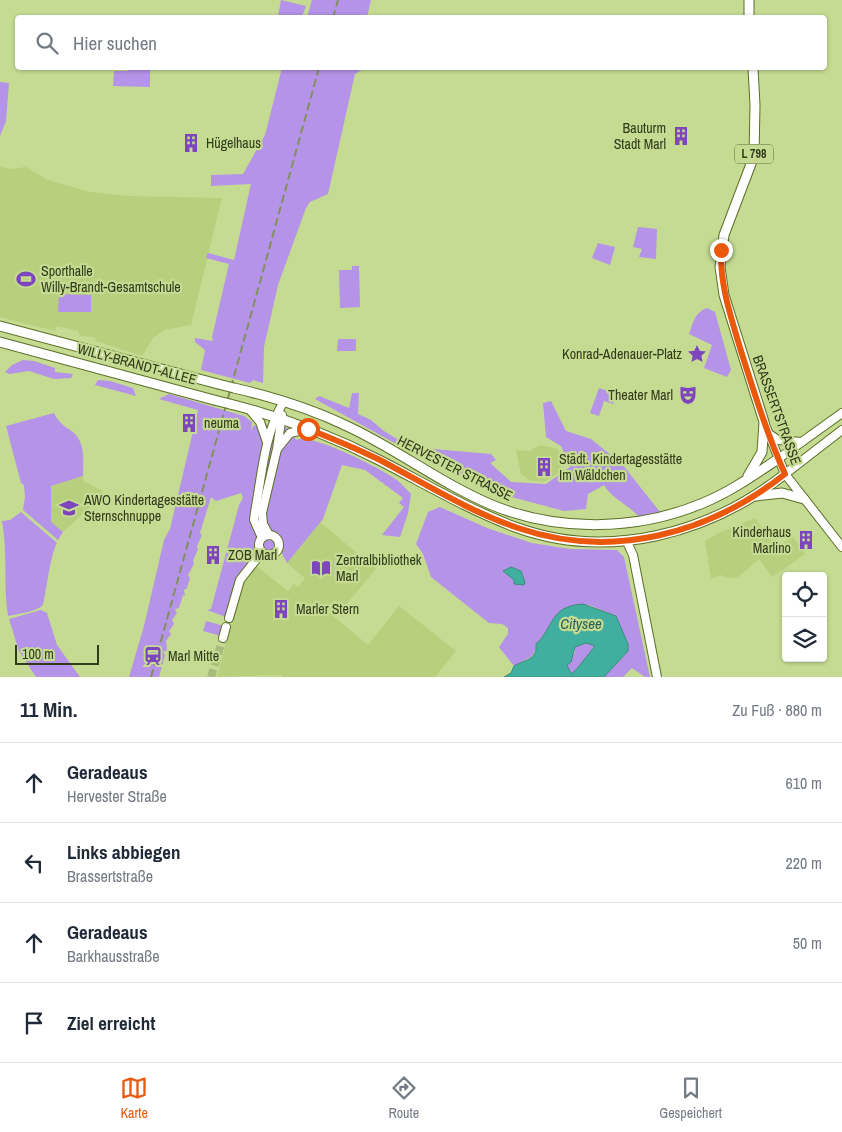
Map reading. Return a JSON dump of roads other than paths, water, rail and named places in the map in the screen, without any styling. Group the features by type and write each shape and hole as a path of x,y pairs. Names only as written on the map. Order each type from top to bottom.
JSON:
{"main road":[{"path":"749,0 750,15"},
{"name":"BRASSERTSTRASSE","path":"753,70 755,105 754,156 724,235 720,268 724,295 764,422"},
{"name":"WILLY-BRANDT-ALLEE","path":"0,326 218,384"},
{"name":"WILLY-BRANDT-ALLEE","path":"0,342 274,417"},
{"name":"HERVESTER STRASSE","path":"218,384 284,401 349,427 490,504 523,516 583,523 644,522 705,503 778,459"},
{"name":"HERVESTER STRASSE","path":"274,417 308,429 378,460 430,488 516,527 537,534 573,540 627,542 692,527 723,514 754,497 785,474"},
{"name":"L 798","path":"744,481 762,452 764,422"},
{"path":"754,497 782,493 804,499"}],"street":[{"path":"262,552 271,555 278,549 277,538 265,536 254,520 274,417 284,401"},
{"path":"250,410 260,422 268,442"},
{"name":"HERVESTER STRASSE","path":"778,459 842,413"},
{"path":"265,536 262,513 277,449 274,417"},
{"name":"BRASSERTSTRASSE","path":"764,422 785,474 842,547"},
{"path":"277,449 290,433 308,429"},
{"name":"HERVESTER STRASSE","path":"785,474 842,430"},
{"path":"769,434 778,440 801,442"},
{"path":"262,552 259,543 265,536"},
{"path":"627,542 633,555 658,677"},
{"path":"229,618 240,580 262,552"},
{"path":"223,638 226,627"}],"water":[{"path":"511,567 521,571 525,582 524,585 514,584 514,580 503,571"},
{"name":"Citysee","path":"583,604 616,616 628,644 628,651 604,677 504,677 511,673 514,666 533,656 536,644 558,613 572,606","holes":["586,643 595,646 576,670 571,674 567,665 571,662 575,647"]}],"tunnel":[{"path":"211,677 223,638"}],"railway":[{"path":"334,15 338,0"},
{"path":"151,677 318,70"}],"place":[{"name":"Bauturm Stadt Marl","path":"681,136"},
{"name":"Hügelhaus","path":"191,143"},
{"name":"Sporthalle Willy-Brandt-Gesamtschule","path":"26,279"},
{"name":"Konrad-Adenauer-Platz","path":"697,354"},
{"name":"Theater Marl","path":"688,395"},
{"name":"neuma","path":"189,423"},
{"name":"Städt. Kindertagesstätte Im Wäldchen","path":"544,467"},
{"name":"AWO Kindertagesstätte Sternschnuppe","path":"69,508"},
{"name":"Kinderhaus Marlino","path":"806,540"},
{"name":"ZOB Marl","path":"213,555"},
{"name":"Zentralbibliothek Marl","path":"321,568"},
{"name":"Marler Stern","path":"281,609"},
{"name":"Marl Mitte","path":"153,656"}]}
